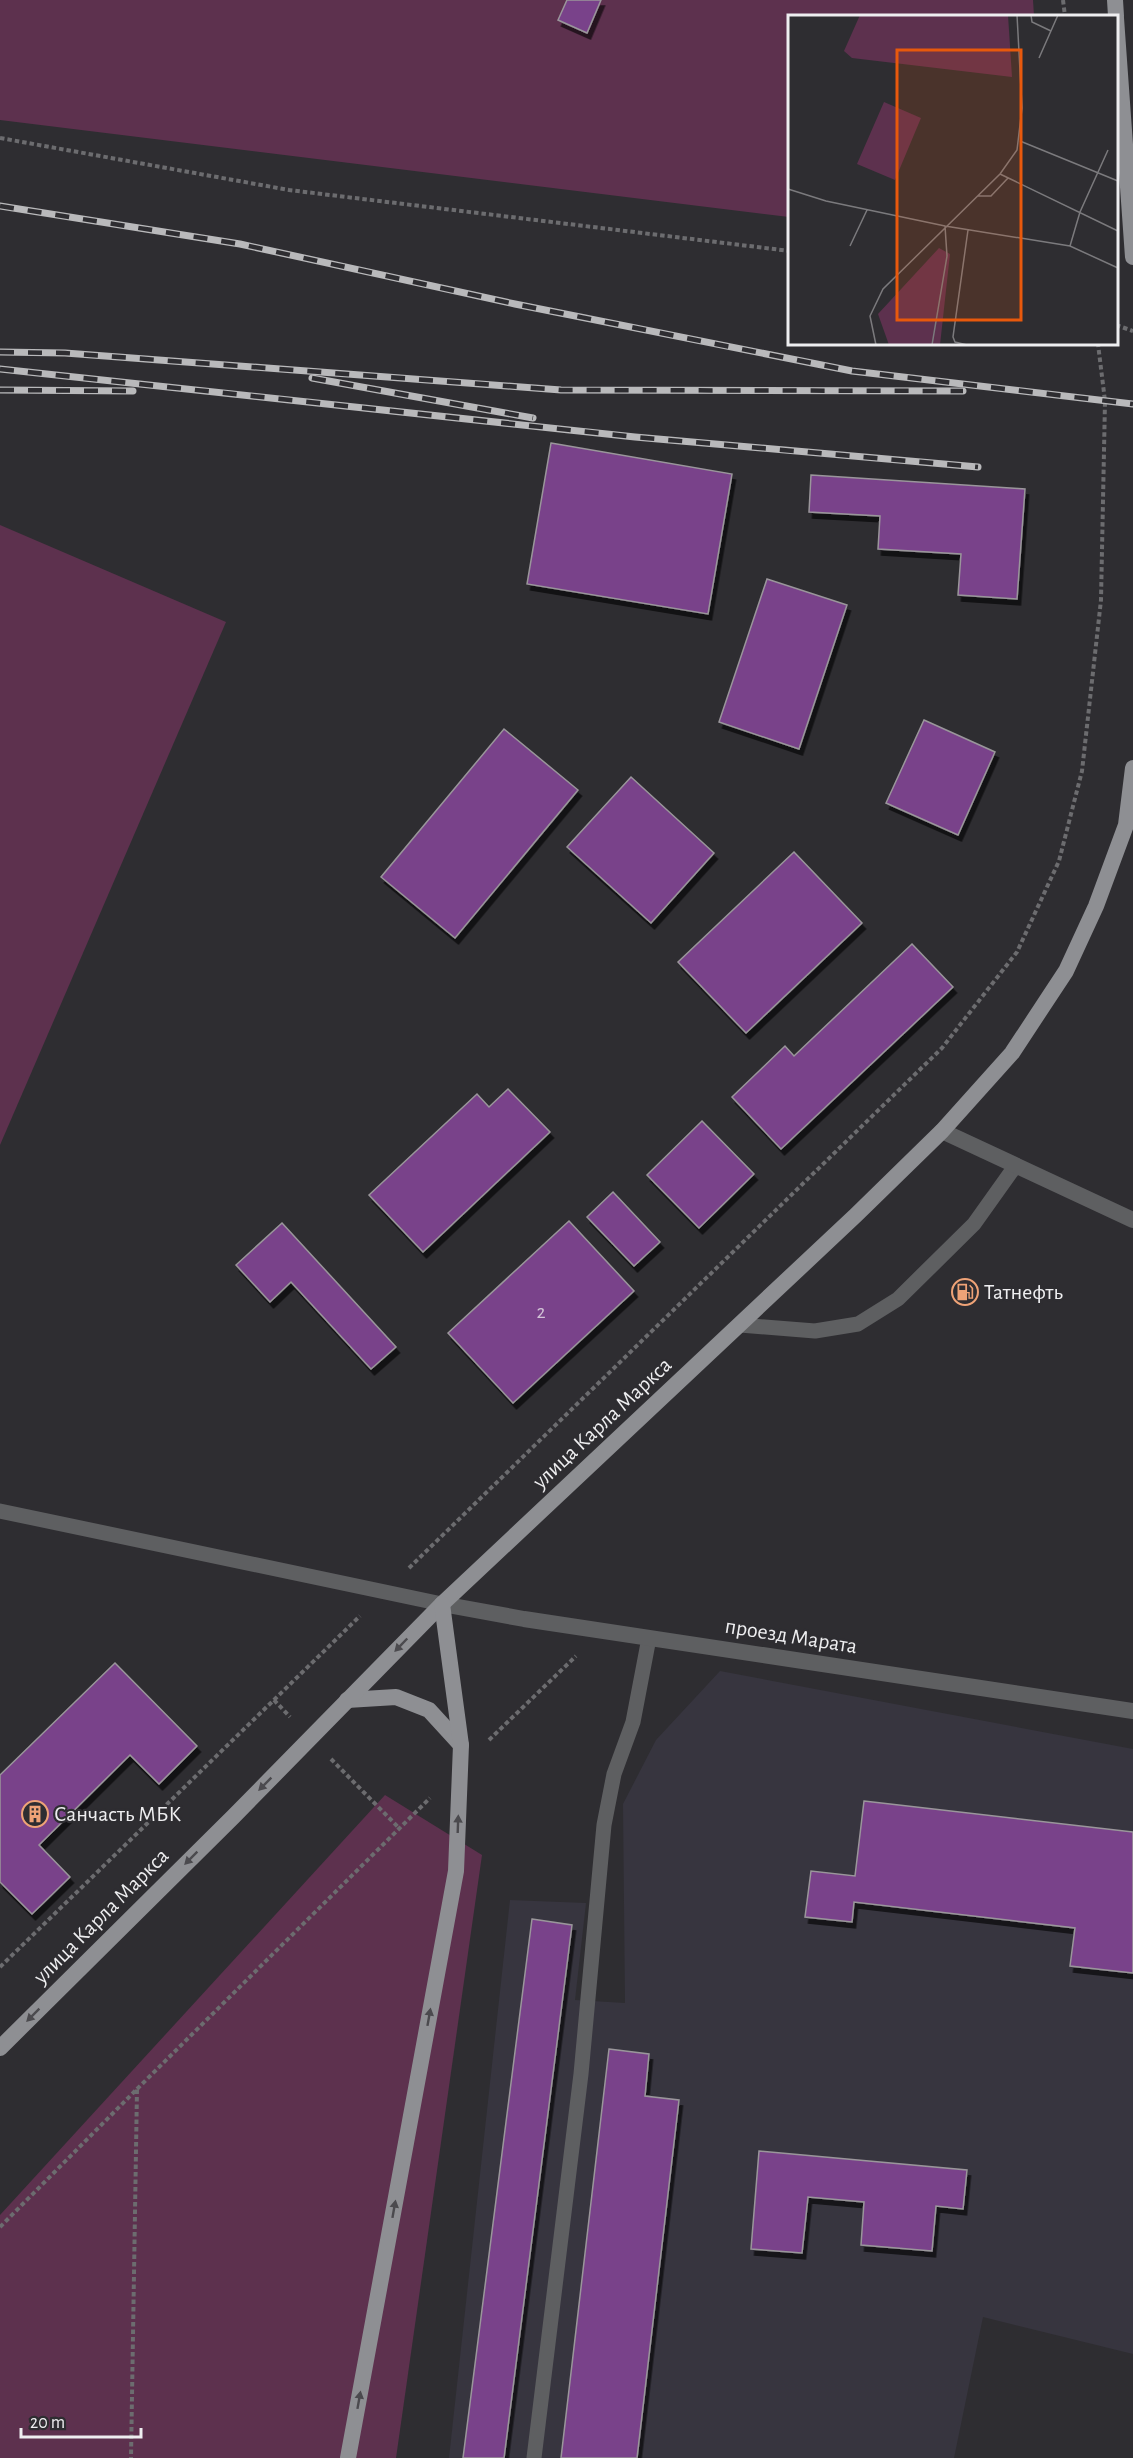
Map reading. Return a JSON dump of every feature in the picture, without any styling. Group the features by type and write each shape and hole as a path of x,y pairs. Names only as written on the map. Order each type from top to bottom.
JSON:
{"main road":[{"path":"1115,0 1116,15"},
{"path":"1118,45 1133,257"},
{"name":"улица Карла Маркса","path":"0,2048 442,1604 856,1215 942,1131 1012,1053 1066,971 1130,827 1133,768"},
{"path":"348,2458 456,1871 461,1745 442,1604"},
{"path":"347,1700 396,1697 429,1710 461,1745"}],"street":[{"path":"942,1131 1133,1220"},
{"name":"проезд Марата","path":"442,1604 524,1619 1133,1711"}],"lane":[{"path":"740,1325 816,1331 858,1324 898,1299 974,1224 1016,1165"},
{"path":"0,1511 442,1604"},
{"path":"534,2458 581,2074 604,1825 614,1774 633,1722 649,1638"}],"path":[{"path":"1063,0 1065,15"},
{"path":"0,138 289,190 788,251"},
{"path":"1118,326 1133,331"},
{"path":"0,1967 942,1048 1017,952 1059,861 1082,771 1101,600 1105,401 1098,345"},
{"path":"0,2227 399,1828 603,1630"},
{"path":"274,1700 399,1828"},
{"path":"131,2458 137,2089"}],"shaded area":[{"path":"0,0 1033,0 1034,15 788,15 788,217 0,120"},
{"path":"0,525 226,622 0,1145"},
{"path":"720,1671 1133,1749 1133,2354 983,2317 954,2458 449,2458 510,1900 586,1903 575,2000 625,2003 623,1804 656,1740"},
{"path":"385,1795 482,1855 396,2458 0,2458 0,2215"}],"building":[{"path":"567,0 601,0 587,33 558,20"},
{"path":"551,443 732,474 708,614 527,584"},
{"path":"811,475 1025,489 1017,599 958,595 961,554 878,549 880,516 809,512"},
{"path":"767,579 847,605 799,749 719,722"},
{"path":"924,720 995,752 958,835 886,803"},
{"path":"504,729 578,790 455,938 381,877"},
{"path":"631,777 714,853 651,923 567,847"},
{"path":"794,852 862,923 746,1033 678,962"},
{"path":"912,944 953,987 781,1149 732,1097 785,1046 794,1056"},
{"path":"508,1089 550,1132 423,1252 369,1195 477,1094 489,1107"},
{"path":"702,1121 754,1174 699,1228 647,1175"},
{"path":"613,1192 660,1242 634,1266 587,1217"},
{"path":"569,1221 634,1291 513,1403 448,1333"},
{"path":"282,1223 396,1347 371,1369 291,1282 270,1302 236,1265"},
{"name":"Санчасть МБК","path":"115,1663 197,1746 159,1784 130,1755 39,1845 70,1877 32,1914 0,1882 0,1775"},
{"path":"864,1801 1133,1832 1133,1973 1070,1966 1075,1928 854,1902 852,1922 805,1917 811,1871 855,1876"},
{"path":"532,1919 572,1925 504,2458 463,2458"},
{"path":"609,2049 649,2054 645,2096 679,2100 637,2458 561,2458"},
{"path":"759,2151 967,2170 963,2209 936,2206 932,2251 861,2245 864,2202 808,2197 802,2253 751,2249"}],"railway":[{"path":"0,206 240,244 515,304 852,371 1133,404"},
{"path":"0,352 65,353 561,390 963,391"},
{"path":"0,369 635,437 978,467"},
{"path":"312,378 533,418"},
{"path":"0,390 133,391"}],"place":[{"name":"Татнефть","path":"965,1292"},
{"name":"Санчасть МБК","path":"35,1814"}]}
